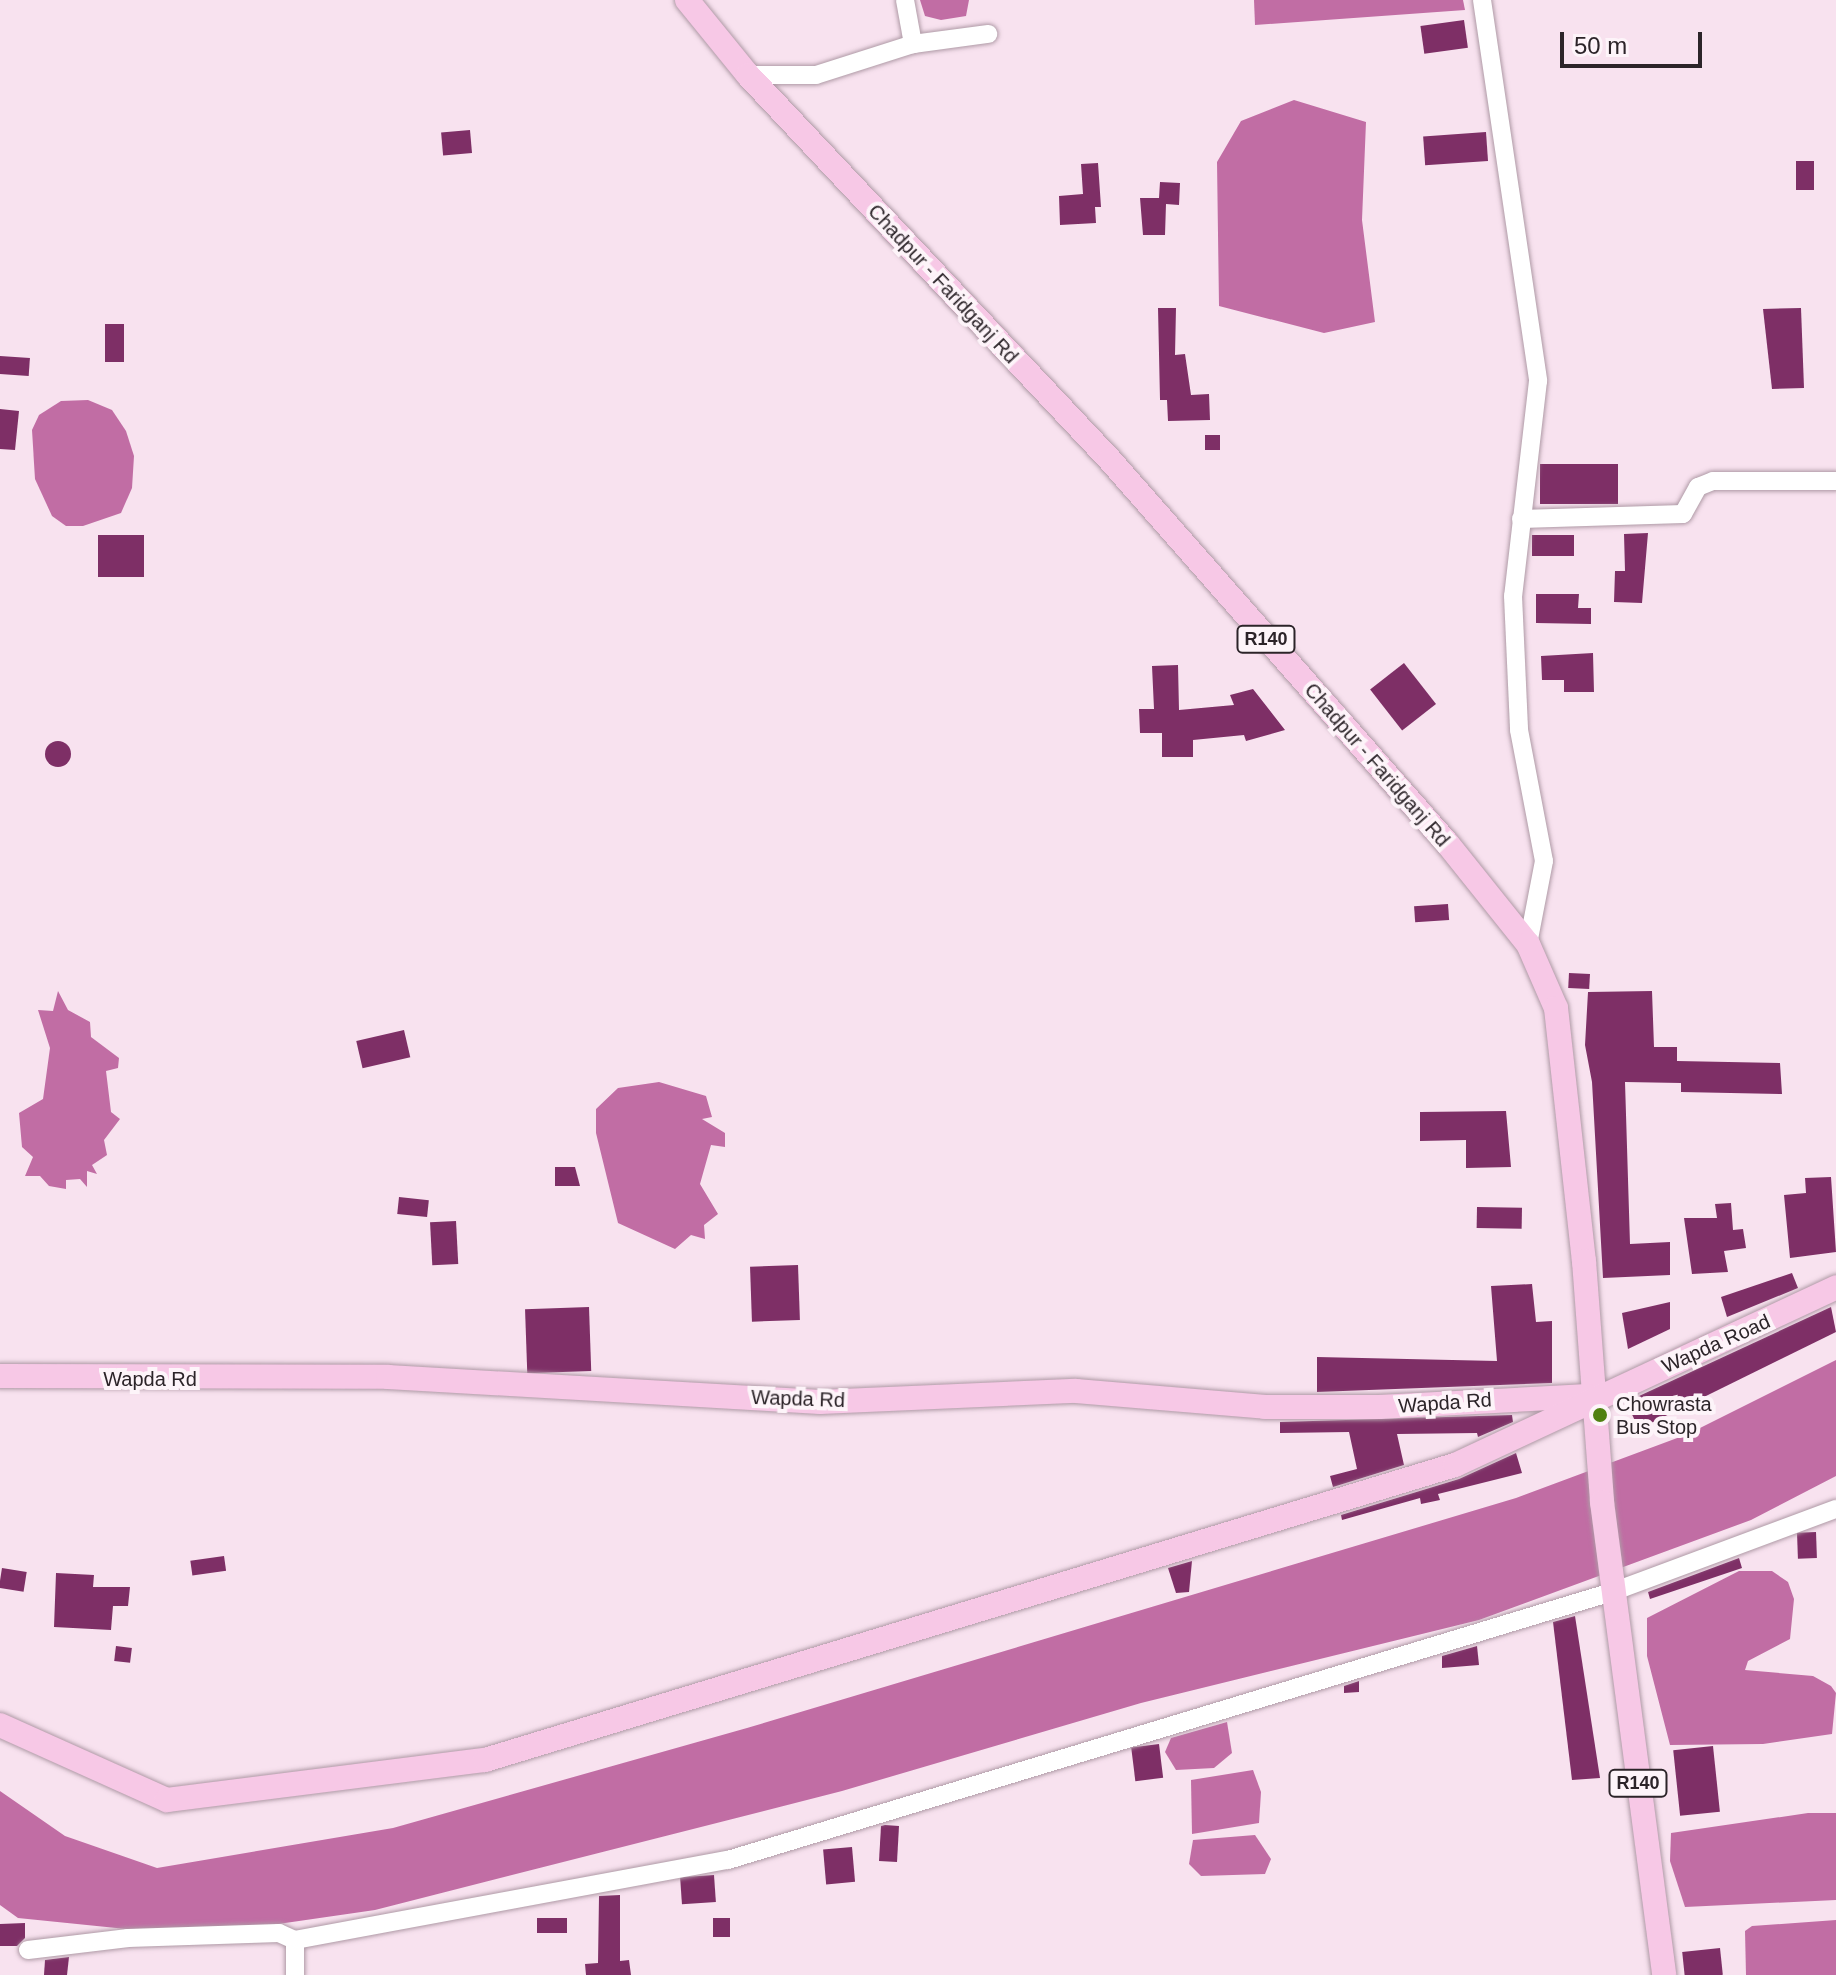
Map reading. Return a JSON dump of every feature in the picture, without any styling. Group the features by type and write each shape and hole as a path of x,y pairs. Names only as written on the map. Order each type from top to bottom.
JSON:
{"main road":[{"name":"Chadpur - Faridganj Rd","path":"687,0 748,75 1110,460 1418,810 1528,944 1556,1008 1595,1396"},
{"name":"Wapda Road","path":"0,1725 167,1800 485,1760 1455,1465 1595,1396 1836,1287"},
{"name":"Wapda Rd","path":"0,1376 388,1377 820,1402 1076,1391 1265,1407 1379,1407 1595,1396"},
{"name":"R140","path":"1595,1396 1615,1591 1664,1975"}],"street":[{"path":"905,0 913,44"},
{"path":"1482,0 1538,381 1513,596 1519,730 1544,861 1528,944"},
{"path":"748,75 816,75 913,44 988,34"},
{"path":"1521,519 1683,514 1698,487 1713,481 1836,481"},
{"path":"28,1950 128,1938 279,1933 295,1940 728,1860 1615,1591 1836,1509"},
{"path":"295,1940 295,1975"}],"shaded area":[{"path":"920,0 969,0 966,16 941,20 925,16"},
{"path":"1254,0 1463,0 1465,10 1255,25"},
{"path":"1294,100 1366,122 1362,220 1375,322 1324,333 1219,306 1217,162 1241,121"},
{"path":"88,400 112,410 126,431 134,456 132,488 121,513 83,526 66,526 52,516 35,479 32,430 39,415 61,401"},
{"path":"58,991 68,1010 90,1022 91,1037 119,1058 118,1068 106,1071 111,1112 120,1119 104,1140 107,1155 92,1165 97,1174 87,1171 87,1187 80,1179 66,1180 66,1189 49,1186 40,1176 25,1176 33,1157 22,1147 19,1113 43,1099 50,1048 38,1010 53,1011"},
{"path":"659,1082 706,1096 712,1117 702,1119 725,1133 725,1147 711,1145 700,1184 718,1214 704,1225 705,1239 691,1235 675,1249 618,1223 596,1133 596,1109 618,1088"},
{"path":"1836,1360 1836,1476 1751,1520 1479,1620 1141,1703 842,1791 375,1910 195,1936 18,1918 0,1905 0,1791 65,1836 157,1868 393,1828 747,1728 1516,1498 1688,1434"},
{"path":"1739,1571 1772,1571 1788,1582 1794,1599 1790,1639 1748,1661 1745,1670 1813,1676 1831,1686 1836,1693 1832,1734 1763,1744 1670,1745 1647,1656 1647,1618"},
{"path":"1227,1722 1232,1753 1214,1768 1176,1770 1165,1752 1171,1738"},
{"path":"1253,1770 1261,1792 1259,1823 1192,1834 1191,1780"},
{"path":"1808,1813 1836,1813 1836,1900 1685,1907 1670,1861 1671,1833"},
{"path":"1255,1835 1271,1859 1265,1874 1201,1876 1189,1864 1193,1840"},
{"path":"1836,1920 1836,1975 1746,1975 1745,1931 1752,1926"}],"building":[{"path":"1464,20 1468,48 1424,54 1420,26"},
{"path":"470,130 472,153 443,155 441,133"},
{"path":"1486,132 1488,161 1425,165 1423,136"},
{"path":"1796,161 1814,161 1814,190 1796,190"},
{"path":"1098,163 1101,207 1095,207 1096,223 1060,225 1059,196 1083,194 1081,164"},
{"path":"1160,182 1180,183 1179,205 1166,204 1165,235 1143,235 1140,198 1159,198"},
{"path":"1158,308 1176,308 1175,355 1185,354 1191,395 1209,394 1210,420 1168,421 1167,400 1160,400"},
{"path":"1801,308 1804,388 1772,389 1763,309"},
{"path":"105,324 124,324 124,362 105,362"},
{"path":"0,356 30,358 29,376 0,374"},
{"path":"0,409 19,411 15,450 0,449"},
{"path":"1205,435 1220,435 1220,450 1205,450"},
{"path":"1540,464 1618,464 1618,504 1540,504"},
{"path":"1648,533 1642,603 1614,602 1615,571 1625,571 1624,534"},
{"path":"98,535 144,535 144,577 98,577"},
{"path":"1532,535 1574,535 1574,556 1532,556"},
{"path":"1536,594 1579,594 1578,608 1591,608 1591,624 1536,623"},
{"path":"1593,653 1594,692 1564,692 1564,680 1542,680 1541,656"},
{"path":"1404,663 1436,704 1402,730 1370,689"},
{"path":"1178,665 1179,710 1234,705 1230,695 1253,689 1285,730 1246,741 1244,735 1193,740 1193,757 1162,757 1162,733 1140,733 1139,709 1154,709 1152,666"},
{"path":"58,741 67,745 71,754 67,763 58,767 49,763 45,754 49,745"},
{"path":"1448,904 1449,920 1415,922 1414,906"},
{"path":"1569,973 1590,974 1589,989 1568,988"},
{"path":"1652,991 1654,1047 1677,1047 1677,1061 1780,1063 1782,1094 1681,1092 1681,1083 1625,1082 1630,1244 1670,1242 1670,1275 1603,1278 1592,1082 1585,1045 1588,992"},
{"path":"404,1030 410,1057 363,1068 356,1041"},
{"path":"1506,1111 1511,1167 1466,1168 1466,1140 1420,1141 1420,1112"},
{"path":"555,1167 575,1167 580,1186 555,1186"},
{"path":"1831,1177 1836,1252 1790,1258 1784,1195 1806,1193 1805,1178"},
{"path":"399,1197 429,1200 427,1217 397,1214"},
{"path":"1731,1203 1733,1230 1743,1229 1746,1248 1724,1251 1728,1272 1692,1274 1684,1218 1717,1218 1715,1204"},
{"path":"1477,1207 1522,1208 1522,1229 1477,1228"},
{"path":"456,1221 458,1264 432,1265 430,1222"},
{"path":"798,1265 800,1320 752,1322 750,1267"},
{"path":"1792,1273 1798,1288 1727,1317 1721,1297"},
{"path":"1532,1284 1536,1322 1552,1321 1552,1383 1317,1392 1317,1357 1497,1361 1491,1286"},
{"path":"1670,1302 1670,1329 1628,1349 1622,1313"},
{"path":"589,1307 591,1371 527,1373 525,1309"},
{"path":"1831,1307 1836,1332 1639,1429 1626,1402"},
{"path":"1512,1415 1513,1422 1478,1437 1477,1433 1397,1434 1404,1465 1333,1487 1330,1476 1357,1469 1349,1432 1280,1433 1280,1422"},
{"path":"1516,1453 1522,1473 1438,1494 1440,1500 1421,1504 1420,1498 1342,1520 1341,1515 1459,1479"},
{"path":"1816,1532 1817,1558 1798,1559 1797,1533"},
{"path":"224,1556 226,1571 192,1576 190,1561"},
{"path":"1739,1558 1742,1568 1650,1599 1648,1592"},
{"path":"1192,1561 1189,1592 1176,1593 1168,1568"},
{"path":"2,1568 27,1572 24,1592 0,1588"},
{"path":"56,1573 94,1575 93,1587 130,1587 128,1606 113,1606 111,1630 54,1627"},
{"path":"1575,1616 1600,1778 1572,1780 1553,1622"},
{"path":"116,1646 132,1648 130,1663 114,1661"},
{"path":"1477,1646 1479,1665 1442,1668 1442,1656"},
{"path":"1359,1681 1359,1692 1344,1693 1344,1686"},
{"path":"1159,1744 1163,1778 1135,1781 1131,1747"},
{"path":"1713,1746 1720,1812 1680,1816 1673,1750"},
{"path":"881,1826 899,1826 897,1862 879,1861"},
{"path":"852,1847 855,1882 826,1884 823,1850"},
{"path":"714,1875 716,1902 682,1904 680,1877"},
{"path":"620,1895 620,1961 629,1960 631,1975 586,1975 585,1964 598,1963 599,1896"},
{"path":"537,1918 567,1918 567,1933 537,1933"},
{"path":"713,1918 730,1918 730,1937 713,1937"},
{"path":"25,1923 25,1938 17,1946 0,1946 0,1924"},
{"path":"1720,1948 1723,1975 1685,1975 1682,1952"},
{"path":"69,1957 67,1975 44,1975 45,1960"}],"place":[{"name":"Chowrasta Bus Stop","path":"1600,1415"}]}
